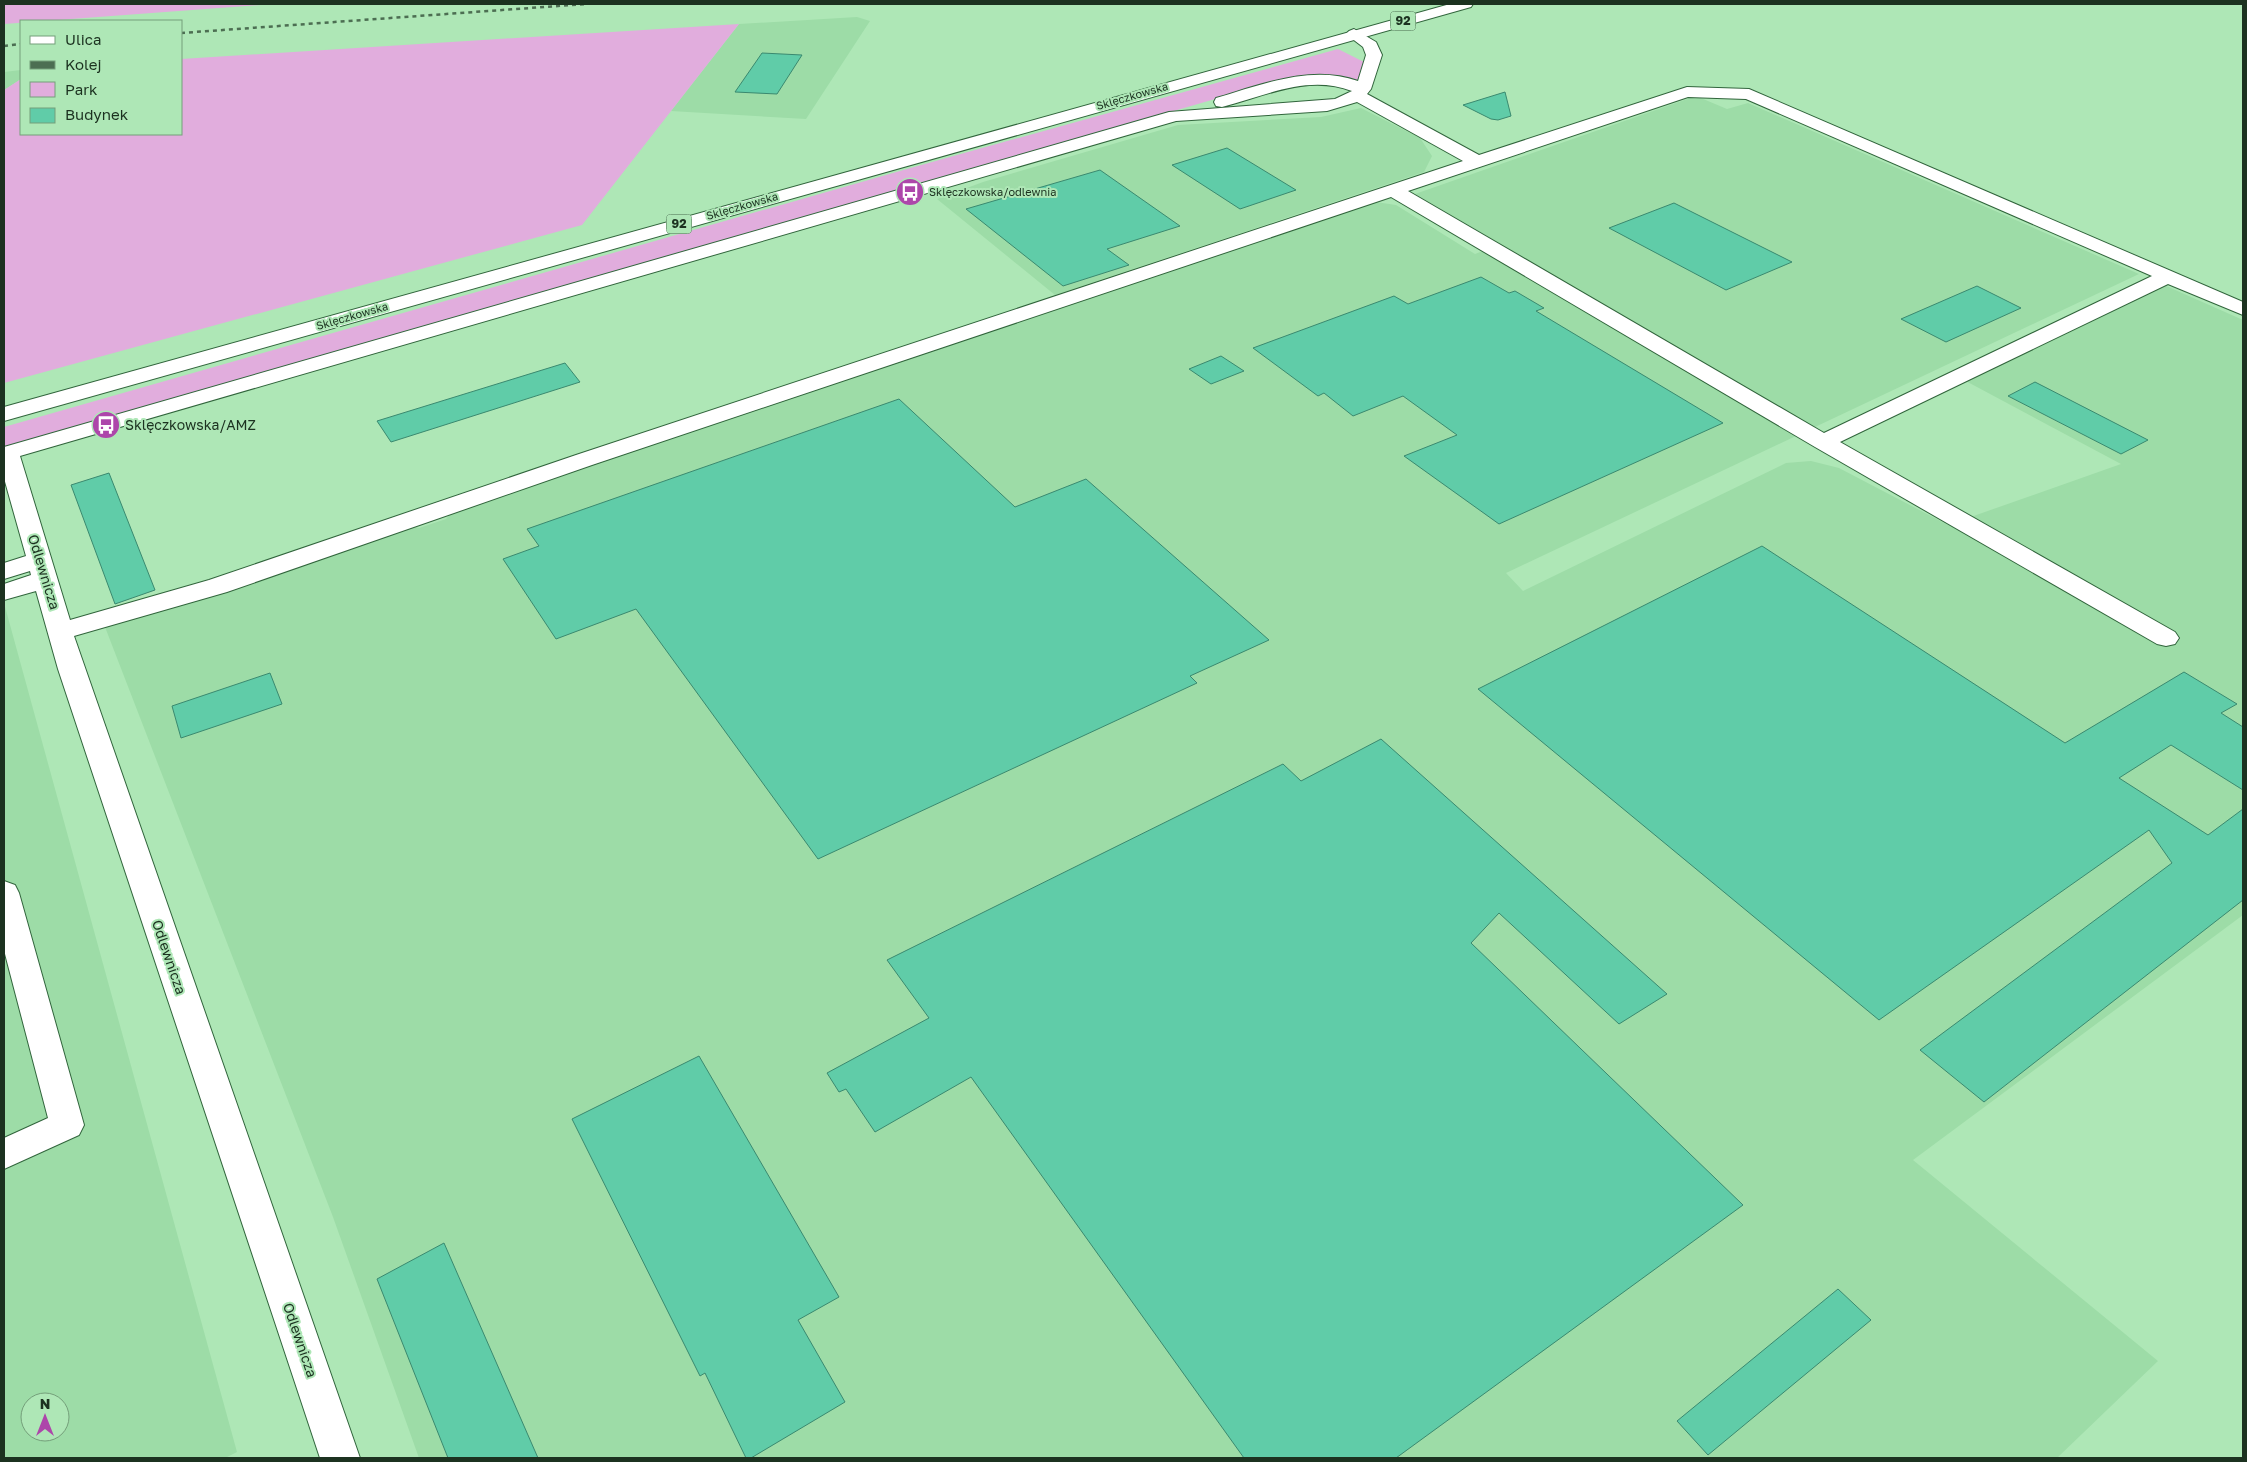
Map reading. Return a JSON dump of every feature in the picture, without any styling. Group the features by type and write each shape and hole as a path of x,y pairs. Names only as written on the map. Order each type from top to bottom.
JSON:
{"street":[{"name":"Sklęczkowska","path":"4,414 1354,34 1459,6 1478,4"},
{"path":"1176,116 1327,106 1347,102 1361,92 1374,55 1370,45 1354,34"},
{"path":"6,453 1296,80 1325,78 1341,80 1478,162"},
{"path":"61,631 218,586 593,457 1687,92 1749,94 2243,309"},
{"path":"1393,190 1823,442 2166,638"},
{"path":"1823,442 2166,277"},
{"name":"Odlewnicza","path":"6,453 43,569 74,678 340,1458"},
{"path":"4,571 43,569"},
{"path":"4,592 43,569"},
{"path":"4,893 67,1125 4,1154"}],"shaded area":[{"path":"857,17 870,21 806,119 671,111 739,24"},
{"path":"20,70 20,80 4,90 4,72"},
{"path":"1696,96 1727,109 1748,103 2139,274 1506,573 1523,591 1786,463 1811,461 1839,468 1948,525 2121,464 1962,379 2164,285 2243,320 2243,915 1913,1160 2158,1361 2057,1458 419,1458 333,1217 105,627 404,525 419,528 446,519 453,511 1369,201 1396,205 1475,254 1501,244 1415,194"},
{"path":"1361,108 1420,138 1432,156 1424,172 1055,295 937,199 983,182 1178,125 1321,117"},
{"path":"4,603 237,1452 225,1458 4,1458"}],"green space":[{"path":"4,4 273,4 58,20 20,20 20,23 4,24"},
{"path":"739,24 582,225 4,383 4,90 20,80 20,135 182,135 182,59"},
{"path":"1338,49 1368,64 1359,81 1325,76 1291,77 4,450 4,427 907,169"}],"building":[{"path":"762,53 802,55 777,94 735,92"},
{"path":"1505,92 1511,116 1498,120 1491,119 1463,105"},
{"path":"1227,148 1296,190 1240,209 1172,165"},
{"path":"1100,170 1180,226 1107,249 1129,265 1063,286 966,209"},
{"path":"1674,203 1792,262 1726,290 1609,228"},
{"path":"1481,277 1509,293 1515,291 1544,308 1536,311 1723,423 1499,524 1404,456 1457,435 1403,396 1353,416 1324,393 1318,396 1253,348 1394,296 1408,304"},
{"path":"1977,286 2021,308 1946,342 1901,319"},
{"path":"1221,356 1244,371 1211,384 1189,369"},
{"path":"565,363 580,382 391,442 377,421"},
{"path":"2035,382 2148,440 2121,454 2008,396"},
{"path":"899,399 1015,507 1086,479 1269,640 1190,676 1197,683 818,859 636,609 556,639 503,559 539,546 527,529"},
{"path":"109,473 155,590 115,604 71,485"},
{"path":"1762,546 2065,743 2184,672 2237,704 2221,713 2243,727 2243,790 2171,745 2119,778 2208,835 2243,809 2243,900 1984,1102 1920,1050 2172,863 2149,830 1879,1020 1478,689"},
{"path":"270,673 282,704 181,738 172,706"},
{"path":"1381,739 1667,994 1619,1024 1499,913 1471,943 1743,1205 1396,1458 1244,1458 971,1077 875,1132 846,1089 839,1092 827,1073 929,1018 887,960 1283,764 1301,781"},
{"path":"699,1056 839,1297 798,1320 845,1402 751,1458 746,1458 705,1373 700,1376 572,1119"},
{"path":"444,1243 538,1458 448,1458 377,1279"},
{"path":"1838,1289 1871,1320 1708,1455 1677,1421"}],"railway":[{"path":"182,33 586,4"},
{"path":"4,46 20,44"}],"place":[{"name":"Sklęczkowska/odlewnia","path":"910,192"},
{"name":"Sklęczkowska/AMZ","path":"106,425"}]}
